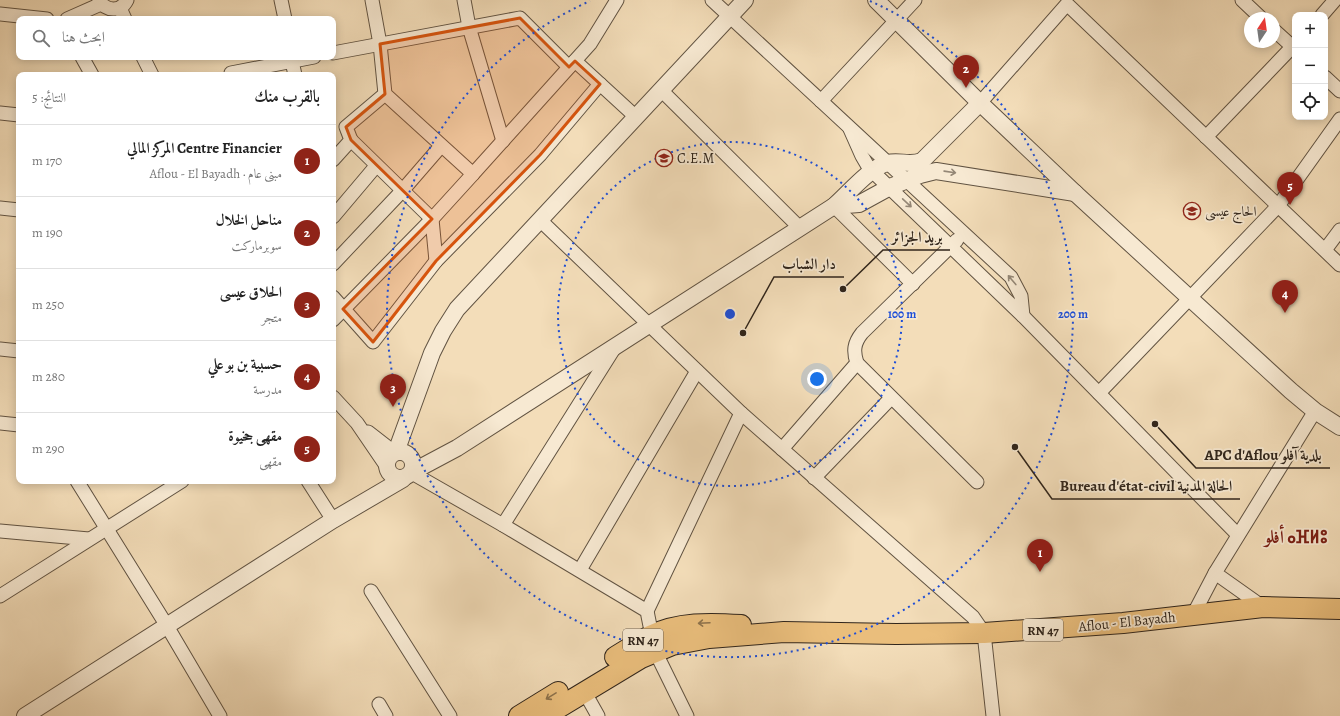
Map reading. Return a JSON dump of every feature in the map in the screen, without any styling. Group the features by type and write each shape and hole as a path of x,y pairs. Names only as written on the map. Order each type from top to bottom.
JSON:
{"main road":[{"name":"Aflou - El Bayadh","path":"519,716 653,644 784,632 896,634 984,633 1054,629 1263,607 1301,610 1340,609"},
{"name":"Aflou - El Bayadh","path":"1301,610 1340,623"},
{"name":"Aflou - El Bayadh","path":"545,716 627,665 653,644"}],"street":[{"path":"281,0 284,16"},
{"path":"372,0 380,44 385,94 473,174"},
{"path":"464,0 469,28 503,141"},
{"path":"336,317 432,219 590,44 617,0"},
{"path":"712,0 907,180 1014,282 1021,296 1023,316"},
{"path":"402,453 405,427 432,353 443,331 458,309 745,0"},
{"path":"876,0 897,19 980,103 1189,298 1315,411 1340,427"},
{"path":"821,101 915,0"},
{"path":"1242,0 1255,12"},
{"path":"1325,12 1335,0"},
{"path":"73,16 100,2 110,9 124,9"},
{"path":"25,716 333,520 354,509 409,474 457,448 800,228 834,206 873,171 887,163 910,164 922,161 980,103 1065,2 1340,265"},
{"path":"0,14 19,16"},
{"path":"336,52 520,18 572,64 600,84 636,117"},
{"path":"1280,35 1292,45"},
{"path":"1206,137 1293,48"},
{"path":"84,60 90,72"},
{"path":"144,60 150,72"},
{"path":"235,72 288,60"},
{"path":"292,60 294,72"},
{"path":"1328,80 1340,91"},
{"path":"336,301 373,342 436,262 540,155 600,84"},
{"path":"661,90 800,228"},
{"path":"385,94 346,127 351,140 432,219 436,262"},
{"path":"0,113 16,115"},
{"path":"1099,393 1278,206 1340,119"},
{"path":"850,129 864,160 873,171 1023,316 1238,535"},
{"path":"336,157 351,140"},
{"path":"336,261 402,191 441,146"},
{"path":"1033,186 1040,177 1046,164"},
{"path":"336,213 376,166"},
{"path":"834,206 859,204 890,187 907,180 928,172 945,171 1075,193"},
{"path":"834,206 913,284"},
{"path":"0,208 16,210"},
{"path":"540,220 647,325 741,413 978,622 984,633 993,716"},
{"path":"1324,250 1340,230"},
{"path":"964,234 858,338 854,350 857,363 977,482"},
{"path":"503,525 617,344"},
{"path":"0,349 16,351"},
{"path":"782,449 857,363"},
{"path":"580,570 697,371"},
{"path":"814,478 891,398"},
{"path":"336,400 357,423 392,476 409,474 503,525 647,611"},
{"path":"1193,615 1215,573 1315,411"},
{"path":"687,716 653,644 647,611 741,413"},
{"path":"0,423 16,425"},
{"path":"357,423 413,460 409,474"},
{"path":"354,509 387,468 388,460 402,453 426,456 457,448"},
{"path":"79,484 167,626 220,716"},
{"path":"0,596 89,539 107,530 177,484"},
{"path":"310,484 333,520"},
{"path":"0,531 89,539"},
{"path":"1215,573 1263,607"},
{"path":"371,591 450,716"},
{"path":"584,691 598,716"},
{"path":"379,704 386,716"}],"highlighted area":[{"path":"520,18 569,67 575,61 600,84 540,155 436,261 373,342 343,309 432,219 351,140 346,127 385,94 380,44"}],"place":[{"name":"مناحل الخلال","path":"966,88"},
{"name":"C.E.M","path":"664,158"},
{"name":"مقهى جخيوة","path":"1290,205"},
{"name":"الحاج عيسى","path":"1192,211"},
{"name":"بريد الجزائر","path":"843,289"},
{"name":"حسبية بن بو علي","path":"1285,313"},
{"name":"دار الشباب","path":"743,333"},
{"name":"الحلاق عيسى","path":"393,407"},
{"name":"APC d'Aflou بلدية آفلو","path":"1155,424"},
{"name":"Bureau d'état-civil الحالة المدنية","path":"1015,447"},
{"name":"Centre Financier المركز المالي","path":"1040,572"}],"district":[{"name":"أفلو ⴰⴼⵍⵓ","path":"1296,537"}]}
